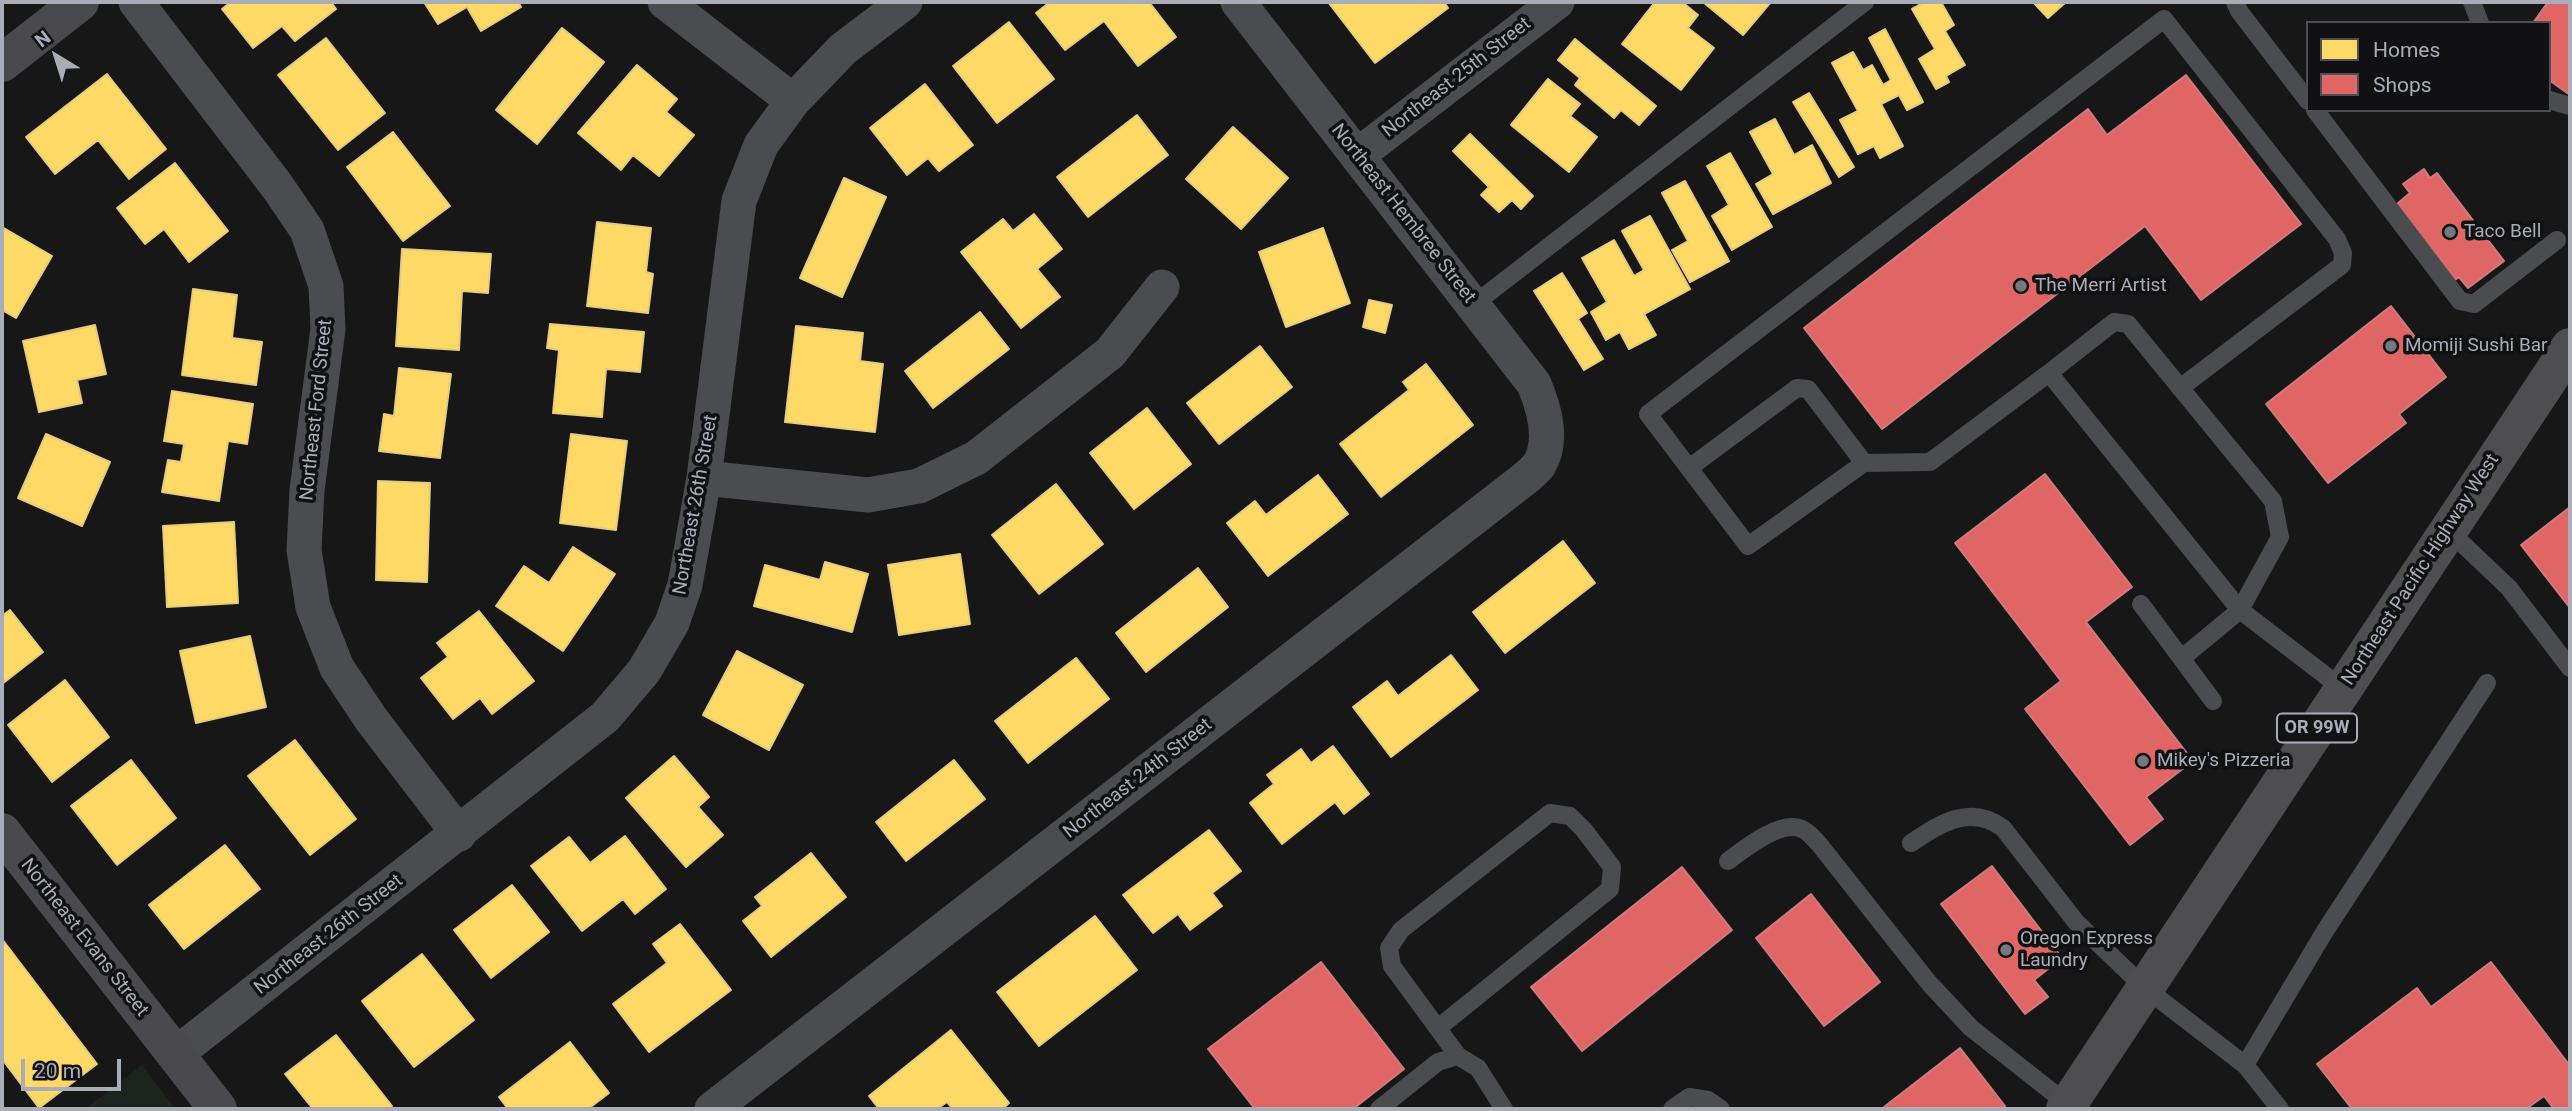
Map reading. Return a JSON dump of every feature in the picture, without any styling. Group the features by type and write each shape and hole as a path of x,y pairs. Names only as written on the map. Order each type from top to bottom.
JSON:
{"highway":[{"name":"Northeast Pacific Highway West","path":"2068,1108 2570,347"}],"street":[{"path":"2,63 80,2"},
{"name":"Northeast Ford Street","path":"136,2 277,186 307,230 326,286 328,329 307,490 304,550 313,607 337,668 364,709 459,834"},
{"path":"664,2 793,101"},
{"name":"Northeast 26th Street","path":"176,1054 605,717 644,671 672,623 685,584 704,478 739,201 761,145 793,101 843,50 905,2"},
{"name":"Northeast Hembree Street","path":"1238,2 1534,384 1545,412 1547,436"},
{"name":"Northeast 25th Street","path":"1358,155 1557,2"},
{"path":"704,478 868,495 919,486 976,458 1110,353 1163,287"},
{"name":"Northeast 24th Street","path":"712,1109 1523,480 1539,464 1547,436"},
{"name":"Northeast Evans Street","path":"2,834 218,1109"}],"lane":[{"path":"1473,305 1865,2"},
{"path":"2235,2 2239,11 2306,98"},
{"path":"2472,2 2479,21"},
{"path":"2180,388 2342,265 2343,253 2337,239 2164,19 1648,414 1748,546 1864,463 1930,462 2113,322 2128,324 2180,388 2273,501 2280,537 2240,610 2182,659"},
{"path":"2551,101 2570,106"},
{"path":"2317,112 2460,301 2474,304 2557,240"},
{"path":"2049,373 2240,610 2343,689"},
{"path":"1689,468 1797,388 1808,389 1864,463"},
{"path":"2448,530 2509,588 2570,668"},
{"path":"2141,604 2213,701"},
{"path":"2245,1065 2325,931 2487,683"},
{"path":"1438,1028 1610,889 1612,867 1570,816 1550,813 1401,930 1389,948 1392,966 1458,1056 1478,1068 1504,1109"},
{"path":"1911,843 1955,819 1975,815 1992,820 2003,828 2076,922 2145,988 2245,1065 2280,1109"},
{"path":"1728,861 1764,835 1789,828 1802,828 1819,844 1929,983 1971,1028 2068,1108"},
{"path":"1378,1109 1438,1062 1458,1056"},
{"path":"1672,1109 1689,1097 1708,1100 1721,1109"}],"shaded area":[{"path":"142,1065 175,1109 85,1109"}],"building: Homes":[{"path":"231,2 331,2 336,9 295,41 282,26 253,48 222,9"},
{"path":"424,2 518,2 521,7 481,31 467,7 438,24"},
{"path":"1050,2 1149,2 1176,37 1138,66 1104,21 1065,50 1036,13"},
{"path":"1328,2 1444,2 1448,8 1375,63"},
{"path":"1655,2 1682,2 1698,15 1688,28 1714,48 1681,90 1622,44"},
{"path":"1703,2 1768,2 1770,3 1743,35"},
{"path":"1925,2 1941,2 1954,25 1945,31 1965,65 1946,76 1949,82 1936,89 1919,59 1935,49 1912,9"},
{"path":"2033,2 2066,2 2048,18"},
{"path":"1009,22 1054,79 997,123 953,66"},
{"path":"562,28 604,62 537,144 496,110"},
{"path":"1885,29 1923,102 1907,110 1899,95 1881,104 1903,146 1880,158 1874,146 1858,154 1840,120 1858,111 1832,63 1853,52 1863,70 1872,65 1883,85 1891,80 1869,38"},
{"path":"326,38 385,113 338,150 278,75"},
{"path":"1575,39 1656,106 1639,125 1621,110 1614,118 1575,85 1580,78 1558,60"},
{"path":"637,65 677,99 666,112 694,135 659,176 633,155 621,170 578,133"},
{"path":"107,74 166,149 129,179 98,140 55,174 26,137"},
{"path":"1548,79 1580,104 1570,116 1597,137 1569,172 1511,125"},
{"path":"925,84 973,145 939,171 928,158 907,175 870,128"},
{"path":"1809,93 1854,167 1839,177 1793,102"},
{"path":"1137,115 1168,155 1088,217 1057,177"},
{"path":"1775,119 1794,155 1812,145 1831,183 1773,214 1756,184 1773,174 1750,132"},
{"path":"1233,127 1288,178 1241,229 1186,179"},
{"path":"393,132 450,206 403,241 347,167"},
{"path":"1470,134 1533,196 1521,209 1512,200 1499,212 1481,195 1489,187 1453,151"},
{"path":"1730,153 1772,227 1732,250 1712,216 1729,205 1707,166"},
{"path":"175,163 228,231 189,262 164,229 145,244 117,208"},
{"path":"844,178 886,197 842,297 800,278"},
{"path":"1685,181 1729,261 1690,282 1672,250 1688,241 1662,193"},
{"path":"1034,214 1062,249 1037,269 1060,297 1021,328 961,252 1003,219 1013,231"},
{"path":"1650,216 1690,289 1644,314 1656,335 1629,349 1620,332 1606,340 1591,312 1607,302 1582,258 1614,240 1634,276 1644,270 1622,231"},
{"path":"597,222 651,228 646,272 653,274 648,313 587,306"},
{"path":"2,227 52,256 16,318 2,310"},
{"path":"1323,228 1350,303 1286,327 1259,252"},
{"path":"402,249 491,254 488,293 462,291 459,350 396,346"},
{"path":"1562,273 1587,313 1578,319 1603,359 1584,370 1534,291"},
{"path":"193,289 237,295 232,338 262,342 256,385 182,375"},
{"path":"1369,300 1392,305 1385,333 1363,327"},
{"path":"980,312 1009,349 933,408 905,371"},
{"path":"550,324 644,332 640,372 606,369 602,417 553,413 559,350 547,348"},
{"path":"95,325 106,374 77,380 82,403 39,412 23,341"},
{"path":"796,326 863,333 860,361 883,364 875,432 785,422"},
{"path":"1260,346 1292,387 1219,444 1187,403"},
{"path":"1426,364 1473,425 1381,497 1340,444 1409,390 1403,382"},
{"path":"399,368 451,374 440,458 379,451 384,414 394,416"},
{"path":"172,391 253,404 247,444 228,441 219,501 162,492 168,460 181,462 184,444 164,441"},
{"path":"1147,408 1191,464 1134,509 1090,453"},
{"path":"46,434 110,462 82,526 18,498"},
{"path":"571,434 627,441 616,530 560,523"},
{"path":"1318,475 1348,514 1268,576 1227,523 1255,501 1266,515"},
{"path":"378,481 430,483 427,582 376,580"},
{"path":"1056,484 1103,544 1039,594 992,535"},
{"path":"234,522 238,603 167,607 163,526"},
{"path":"1563,541 1595,583 1505,653 1473,612"},
{"path":"573,547 615,574 563,651 496,606 524,566 549,583"},
{"path":"960,554 970,624 899,635 888,565"},
{"path":"825,562 868,574 852,632 754,606 765,565 820,580"},
{"path":"1198,568 1228,607 1146,672 1116,633"},
{"path":"10,610 43,652 2,684 2,616"},
{"path":"479,611 534,681 492,714 480,698 453,719 421,678 448,657 437,643"},
{"path":"250,636 266,707 196,723 180,651"},
{"path":"737,651 803,685 769,750 703,715"},
{"path":"1451,655 1478,690 1391,757 1353,707 1387,681 1398,696"},
{"path":"1076,658 1109,699 1028,763 995,721"},
{"path":"65,680 109,737 52,782 8,725"},
{"path":"295,740 356,819 310,855 248,776"},
{"path":"1333,746 1369,794 1344,814 1335,802 1282,844 1250,803 1274,784 1267,775 1301,749 1311,763"},
{"path":"674,756 709,797 698,807 723,835 686,867 626,798"},
{"path":"131,760 176,818 117,865 71,806"},
{"path":"954,760 985,799 906,861 876,822"},
{"path":"1209,830 1241,871 1212,893 1222,906 1190,930 1178,914 1153,933 1123,895"},
{"path":"625,836 666,889 635,914 623,899 582,931 531,866 569,837 590,863"},
{"path":"225,845 260,889 184,949 149,905"},
{"path":"811,853 846,897 771,957 743,921 762,906 755,897"},
{"path":"512,885 549,932 491,978 454,930"},
{"path":"1095,916 1137,970 1039,1046 997,992"},
{"path":"680,924 731,990 649,1052 613,1004 667,963 653,944"},
{"path":"2,939 97,1064 39,1108 2,1059"},
{"path":"422,954 474,1020 414,1067 362,1001"},
{"path":"951,1030 1009,1103 1002,1109 953,1109 947,1102 937,1109 879,1109 869,1096"},
{"path":"336,1035 392,1106 389,1109 313,1109 285,1074"},
{"path":"570,1042 609,1093 588,1109 508,1109 499,1097"}],"building: Shops":[{"path":"2548,2 2570,2 2570,95 2551,81 2551,21 2534,21"},
{"path":"2186,75 2301,224 2201,300 2145,226 1882,429 1804,328 2088,109 2107,135"},
{"name":"Taco Bell","path":"2424,169 2430,178 2437,173 2504,261 2468,288 2459,277 2455,280 2397,204 2410,193 2403,184"},
{"path":"2391,306 2446,377 2399,414 2406,423 2328,483 2266,404"},
{"path":"2045,474 2132,587 2086,622 2193,761 2146,797 2163,819 2130,845 2025,709 2061,681 1955,543"},
{"path":"2570,507 2570,608 2521,545"},
{"path":"1992,866 2062,958 2034,980 2048,997 2025,1014 1941,904"},
{"path":"1682,867 1732,930 1582,1051 1531,987"},
{"path":"1811,894 1880,982 1824,1026 1756,938"},
{"path":"1321,962 1404,1069 1353,1109 1255,1109 1208,1049"},
{"path":"2491,962 2570,1066 2570,1109 2554,1109 2544,1096 2526,1109 2352,1109 2317,1064 2417,988 2431,1007"},
{"path":"1960,1048 2005,1106 2001,1109 1885,1109 1884,1107"}],"place":[{"name":"Taco Bell","path":"2450,232"},
{"name":"The Merri Artist","path":"2021,286"},
{"name":"Momiji Sushi Bar","path":"2391,346"},
{"name":"Mikey's Pizzeria","path":"2143,761"},
{"name":"Oregon Express Laundry","path":"2006,950"}]}
